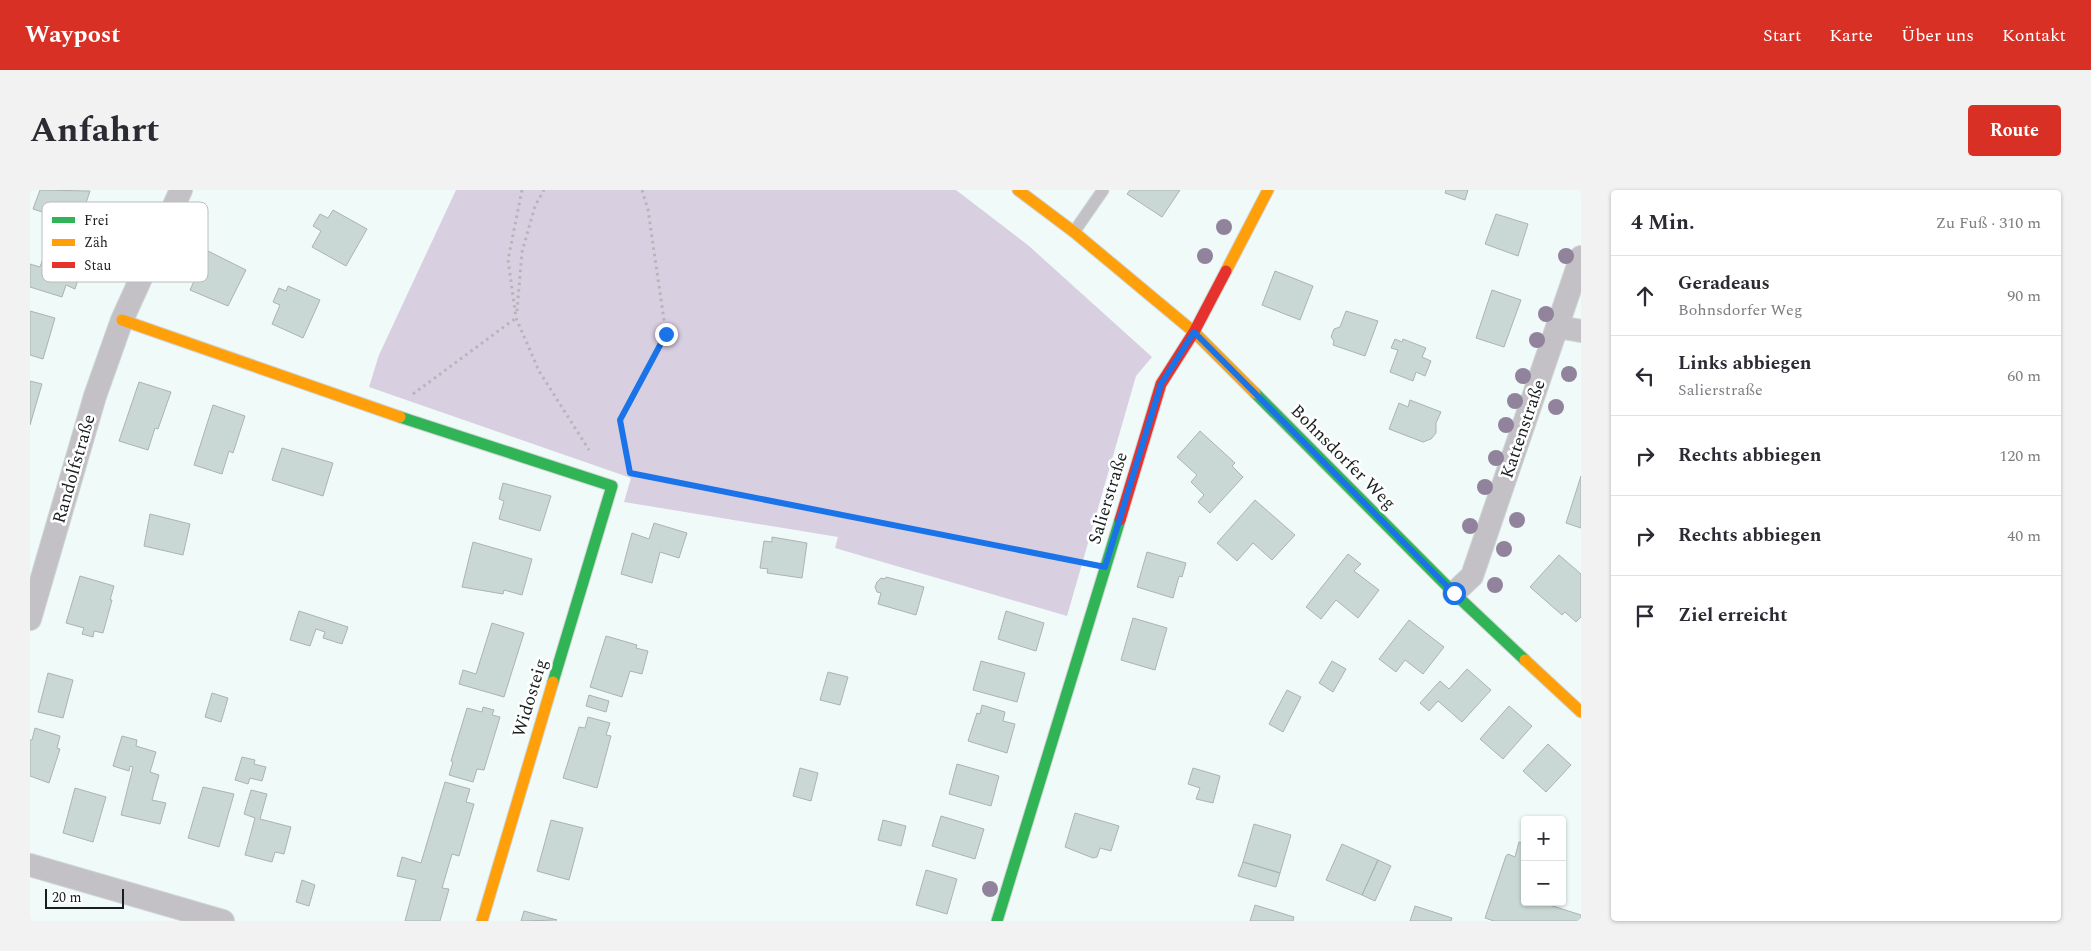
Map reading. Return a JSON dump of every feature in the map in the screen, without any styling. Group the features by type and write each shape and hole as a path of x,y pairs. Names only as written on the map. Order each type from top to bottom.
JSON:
{"street":[{"name":"Randolfstraße","path":"176,202 181,190"},
{"name":"Bohnsdorfer Weg","path":"1018,190 1074,232 1194,332 1454,593 1581,712"},
{"name":"Salierstraße","path":"997,921 1161,384 1194,332 1268,190"},
{"name":"Kattenstraße","path":"1454,593 1472,576 1581,258"},
{"name":"Randolfstraße","path":"30,619 95,396 122,320 139,282"},
{"path":"122,320 386,413"},
{"path":"1558,327 1581,331"},
{"name":"Widosteig","path":"386,413 612,486 482,921"},
{"path":"30,865 223,921"}],"lane":[{"path":"1074,232 1103,190"}],"path":[{"path":"522,190 508,260 516,318 538,372 591,453"},
{"path":"386,413 516,318 522,252 535,206 544,190"},
{"path":"642,190 648,210 666,334 620,420 630,473 1105,567"}],"shaded area":[{"path":"456,190 956,190 1029,246 1152,357 1136,376 1067,616 835,548 838,537 624,502 631,478 369,387 379,355"}],"building":[{"path":"40,190 90,191 86,202 42,202 42,212 33,209"},
{"path":"1130,190 1180,190 1162,217 1127,194"},
{"path":"1446,190 1468,190 1465,200 1445,193"},
{"path":"333,210 367,229 346,266 312,247 321,231 313,226 320,214 328,218"},
{"path":"1496,214 1528,224 1518,256 1485,244"},
{"path":"208,251 246,270 228,306 190,290 194,282 208,282"},
{"path":"42,261 42,282 77,282 75,289 66,285 62,297 30,287 30,264 40,267"},
{"path":"1275,271 1313,286 1300,320 1262,305"},
{"path":"288,286 320,300 303,338 272,324 280,305 273,302 279,288 286,291"},
{"path":"1492,290 1521,300 1504,347 1476,338"},
{"path":"30,311 55,318 43,359 30,355"},
{"path":"1346,311 1378,321 1365,356 1333,345 1334,341 1331,337 1334,329 1340,327"},
{"path":"1395,339 1402,342 1403,339 1426,348 1422,357 1431,361 1425,376 1416,372 1413,381 1390,372 1398,350 1391,348"},
{"path":"30,381 42,384 30,425"},
{"path":"139,382 171,392 158,429 155,428 148,450 119,441"},
{"path":"1410,400 1441,412 1436,423 1436,433 1431,439 1423,442 1389,429 1399,403 1408,407"},
{"path":"213,405 245,416 233,453 229,451 222,474 194,465"},
{"path":"1200,431 1235,463 1232,466 1243,477 1210,513 1198,502 1204,495 1191,482 1197,475 1177,457"},
{"path":"282,448 333,463 323,496 272,480"},
{"path":"1581,476 1581,528 1566,523"},
{"path":"503,483 551,496 540,531 499,519 504,501 499,499"},
{"path":"1255,500 1295,535 1272,560 1253,543 1237,561 1217,543"},
{"path":"150,514 190,524 183,555 144,546"},
{"path":"654,523 687,533 679,558 660,552 652,583 621,574 632,533 649,539"},
{"path":"772,537 807,543 802,578 767,573 768,569 760,568 764,541 772,542"},
{"path":"473,542 532,559 522,595 504,590 503,594 462,587"},
{"path":"1147,552 1186,563 1182,577 1179,576 1173,598 1137,587"},
{"path":"1348,554 1361,564 1354,571 1379,590 1358,618 1336,600 1321,619 1306,607"},
{"path":"1559,555 1581,574 1581,617 1576,622 1565,612 1562,615 1530,587"},
{"path":"80,576 114,586 103,633 94,631 93,637 82,634 84,628 66,623"},
{"path":"886,577 924,587 916,615 878,604 881,593 877,592 875,587 881,578 885,579"},
{"path":"299,611 348,627 342,644 323,638 325,632 316,629 310,646 290,640"},
{"path":"1006,611 1044,623 1036,651 998,639"},
{"path":"1133,618 1167,628 1155,670 1121,660"},
{"path":"1409,620 1444,647 1423,674 1405,660 1396,672 1379,659"},
{"path":"492,623 524,633 504,697 459,684 463,670 476,674"},
{"path":"606,636 637,645 636,648 648,651 642,674 630,671 622,697 590,687"},
{"path":"981,661 1025,673 1017,702 973,690"},
{"path":"1332,661 1346,669 1333,692 1319,683"},
{"path":"1467,669 1491,690 1462,722 1438,701 1429,711 1420,703 1440,681 1449,689"},
{"path":"828,672 848,677 840,705 820,700"},
{"path":"48,673 73,680 63,718 38,712"},
{"path":"1287,690 1301,697 1283,732 1269,724"},
{"path":"212,693 228,698 221,722 205,717"},
{"path":"589,695 609,701 606,712 586,706"},
{"path":"982,705 1005,712 1003,721 1015,724 1007,753 968,741 977,713 980,714"},
{"path":"1509,706 1532,726 1503,759 1480,739"},
{"path":"483,707 494,710 492,715 500,717 484,770 477,769 473,782 449,775 453,762 451,761 467,708 482,712"},
{"path":"588,717 610,723 606,735 611,736 597,788 563,778 579,727 585,728"},
{"path":"35,728 60,736 57,748 60,749 49,783 30,776 30,740 32,740"},
{"path":"122,736 137,740 136,746 156,752 150,772 159,775 152,800 166,803 160,824 121,815 133,767 130,766 129,771 113,766"},
{"path":"1548,744 1571,765 1546,792 1523,771"},
{"path":"242,757 255,760 254,764 266,767 262,781 250,778 248,784 235,780"},
{"path":"957,764 999,776 991,806 949,794"},
{"path":"800,768 818,773 811,801 793,796"},
{"path":"1193,768 1220,776 1213,803 1196,799 1200,788 1188,784"},
{"path":"445,782 470,789 466,802 474,804 459,856 452,854 442,888 449,889 440,921 405,921 416,880 397,876 402,857 421,863"},
{"path":"203,787 234,794 219,847 188,838"},
{"path":"75,788 106,797 93,842 63,833"},
{"path":"251,790 267,794 260,819 291,827 284,854 275,852 272,862 245,855 255,818 244,814"},
{"path":"1075,813 1119,826 1111,851 1100,848 1097,857 1093,858 1065,847"},
{"path":"941,816 984,829 975,859 932,846"},
{"path":"551,820 583,828 569,880 537,871"},
{"path":"883,820 906,826 901,846 878,840"},
{"path":"1254,824 1291,835 1280,873 1243,862"},
{"path":"1519,842 1521,843 1521,906 1553,906 1581,915 1581,921 1494,921 1485,918 1506,856 1508,854 1515,857"},
{"path":"1342,844 1378,860 1362,895 1326,880"},
{"path":"1378,860 1391,866 1375,901 1362,895"},
{"path":"1243,862 1280,873 1276,887 1238,876"},
{"path":"926,870 957,879 947,914 916,905"},
{"path":"302,880 315,885 309,906 296,902"},
{"path":"1255,905 1294,917 1293,921 1250,921"},
{"path":"1415,906 1452,918 1451,921 1410,921"},
{"path":"524,911 557,920 521,921"}],"traffic: fast":[{"path":"1255,393 1454,593 1525,660"},
{"path":"400,417 612,486 553,682"},
{"path":"997,921 1120,520"}],"traffic: slow":[{"path":"1018,190 1074,232 1194,332 1255,393"},
{"path":"1226,271 1268,190"},
{"path":"122,320 400,417"},
{"path":"1525,660 1581,712"},
{"path":"482,921 553,682"}],"traffic: jam":[{"path":"1120,520 1161,384 1194,332 1226,271"}],"route":[{"path":"666,334 620,420 630,473 1105,567 1161,384 1194,332 1454,593"}]}
